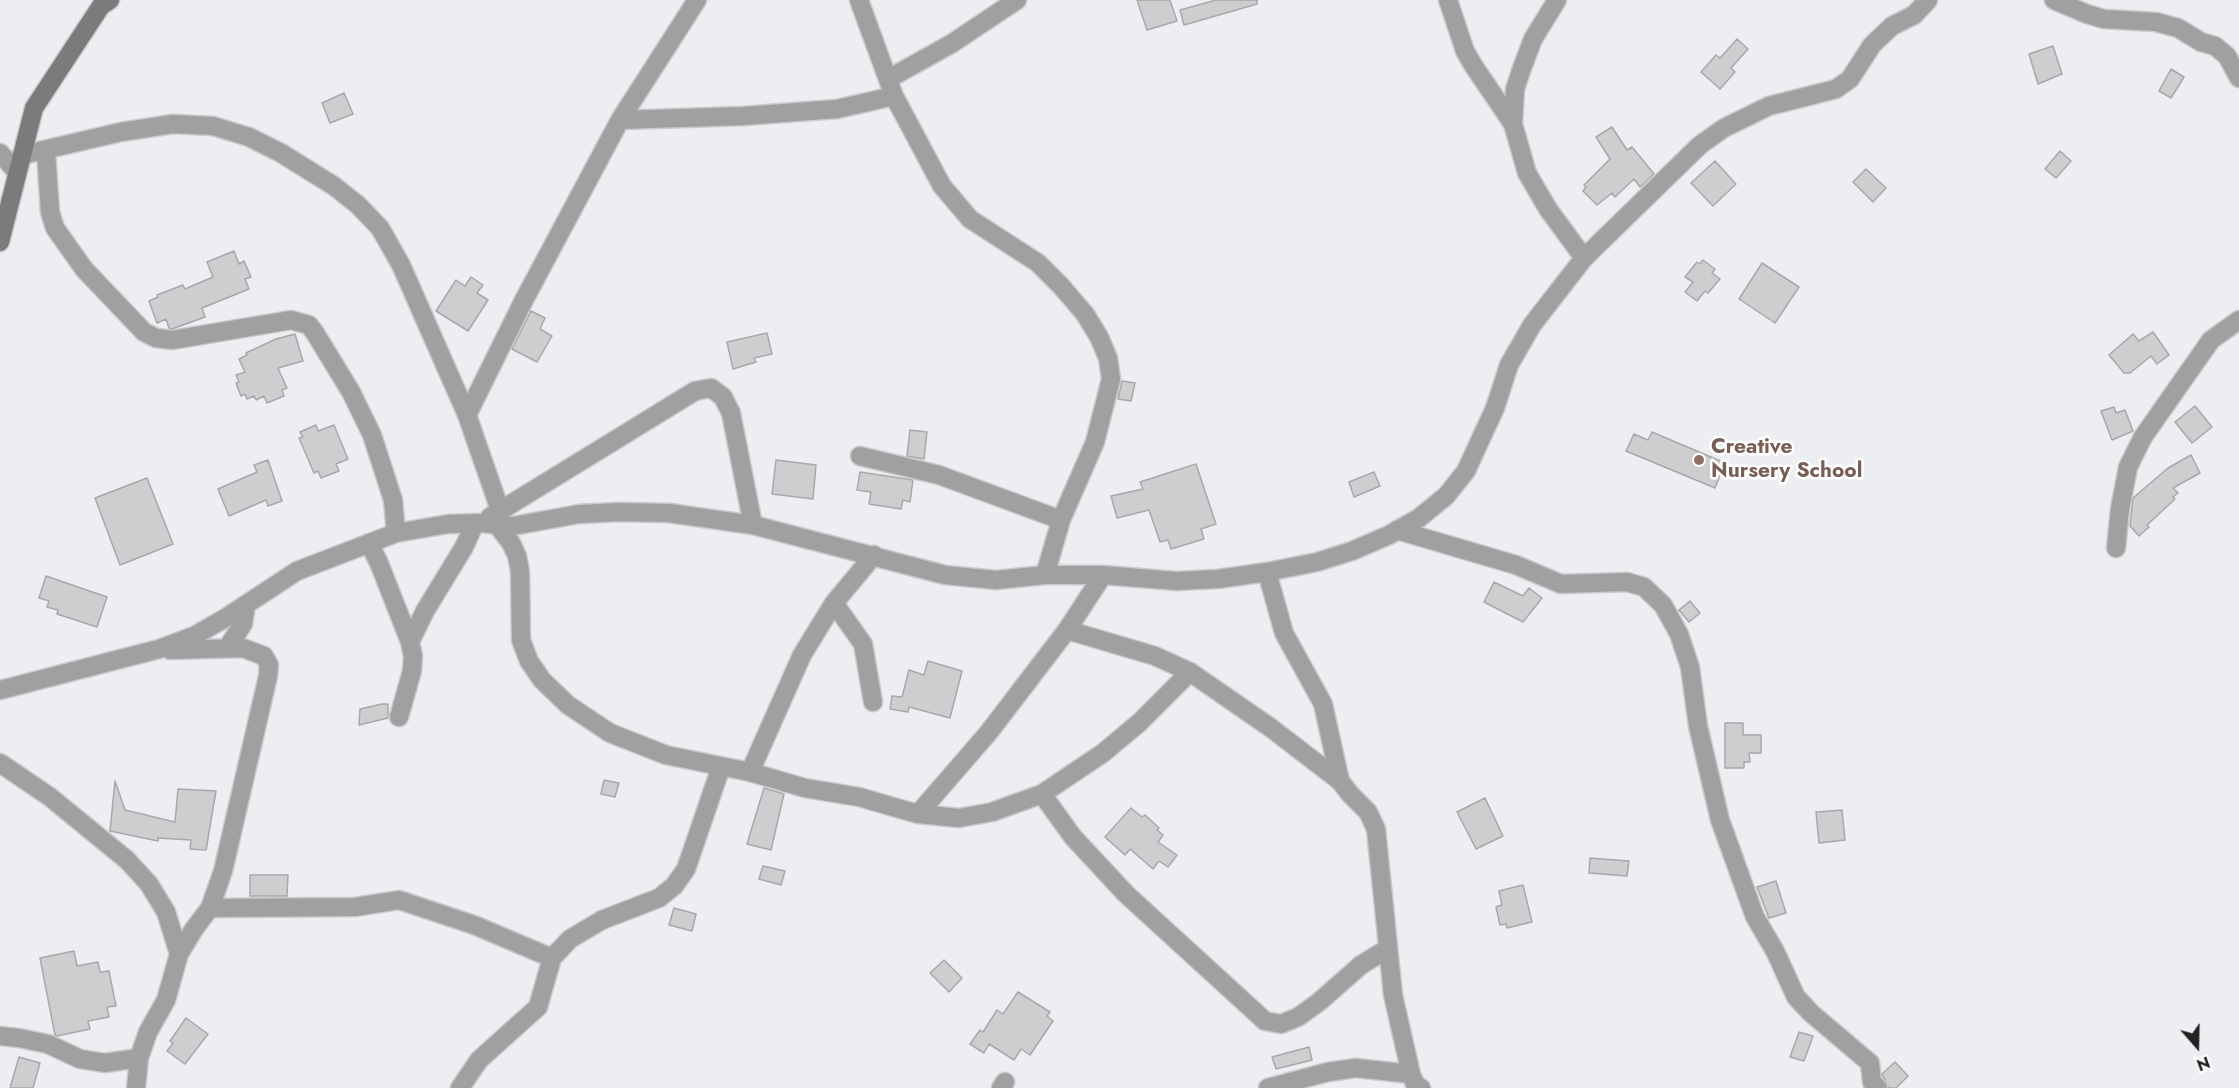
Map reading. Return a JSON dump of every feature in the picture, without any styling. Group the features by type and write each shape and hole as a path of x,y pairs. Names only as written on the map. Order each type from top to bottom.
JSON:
{"street":[{"path":"0,242 9,160 34,108 101,6 110,0"},
{"path":"466,415 524,300 620,120 697,0"},
{"path":"859,0 891,87 942,186 970,219 1038,263 1061,286 1085,314 1108,358 1111,379 1095,442 1061,520 1045,574"},
{"path":"620,120 743,116 837,109 891,87 1017,0"},
{"path":"1448,0 1465,51 1513,124 1527,173 1548,209 1584,258"},
{"path":"1513,124 1515,89 1522,68 1533,39 1557,0"},
{"path":"0,690 159,649 194,636 297,571 396,533 448,524 488,520 513,526 579,514 669,513 753,525 945,575 996,579 1045,574 1103,575 1176,581 1218,579 1317,562 1343,554 1419,518 1446,496 1466,471 1495,408 1509,365 1532,325 1584,258 1700,145 1724,128 1762,109 1836,89 1850,79 1872,45 1892,26 1914,15 1928,0"},
{"path":"2054,0 2104,19 2156,22 2178,28 2201,42 2215,46 2227,56 2239,78"},
{"path":"9,160 120,132 173,124 213,126 260,142 334,186 358,205 380,228 401,265 466,415 488,520 511,543 517,556 520,571 521,640 529,661 542,680 568,705 610,733 666,755 750,772 805,788 860,796 918,814 958,818 993,812 1042,795 1103,753 1140,722 1190,672"},
{"path":"46,151 50,212 55,228 84,269 144,332 156,338 172,340 291,320 309,325 351,392 372,435 393,500 396,533"},
{"path":"2116,548 2128,467 2143,437 2211,340 2239,320"},
{"path":"410,642 425,611 464,547 488,520 695,391 711,388 723,397 731,413 753,525"},
{"path":"860,456 939,475 1061,520"},
{"path":"1397,530 1515,565 1561,584 1628,582 1644,587 1663,605 1679,634 1690,667 1698,726 1720,820 1755,917 1775,951 1796,997 1870,1064 1872,1082 1878,1088"},
{"path":"369,543 410,642 413,656 412,671 399,717"},
{"path":"750,772 802,655 834,603 874,555"},
{"path":"1267,572 1284,633 1323,704 1340,781"},
{"path":"918,814 989,732 1067,630 1103,575"},
{"path":"834,603 863,644 873,702"},
{"path":"227,648 243,624 246,605"},
{"path":"1067,630 1155,656 1190,672 1263,722 1340,781 1368,812 1376,829 1380,852 1387,949 1398,1017 1416,1081 1356,1068 1328,1072 1268,1088"},
{"path":"136,1088 139,1058 148,1032 166,1000 179,954 210,908 223,871 269,666 264,656 243,648 159,649"},
{"path":"0,763 50,797 127,860 149,884 165,912 179,954"},
{"path":"460,1088 479,1060 538,1007 552,958 570,939 602,920 659,898 674,886 686,870 721,767"},
{"path":"1042,795 1073,837 1126,894 1265,1020 1281,1024 1298,1017 1319,1002 1361,964 1387,949"},
{"path":"210,908 355,907 399,900 474,925 552,958"},
{"path":"0,1036 48,1044 80,1059 105,1062 139,1058"}],"building":[{"path":"1137,0 1170,0 1177,21 1147,30"},
{"path":"1216,0 1257,0 1257,4 1184,25 1180,10"},
{"path":"1737,39 1748,49 1731,68 1735,72 1720,89 1701,72 1716,55 1720,58"},
{"path":"2053,46 2062,74 2038,84 2029,54"},
{"path":"2171,69 2184,77 2171,98 2159,91"},
{"path":"344,93 353,114 330,123 322,103"},
{"path":"1612,127 1627,150 1632,147 1654,174 1640,187 1634,179 1615,197 1612,193 1597,205 1583,191 1586,187 1584,185 1610,159 1596,137"},
{"path":"2060,151 2071,161 2056,178 2045,169"},
{"path":"1715,161 1736,184 1713,206 1691,183"},
{"path":"1866,169 1886,188 1873,202 1853,182"},
{"path":"234,251 239,264 244,261 251,277 245,279 249,289 202,308 205,317 172,329 169,328 166,319 157,323 149,301 158,297 157,295 183,285 185,289 213,277 207,262"},
{"path":"1703,260 1715,269 1712,273 1720,279 1708,293 1705,291 1697,301 1685,292 1693,282 1685,277 1697,262 1700,264"},
{"path":"1762,263 1799,287 1775,323 1739,299"},
{"path":"471,277 483,285 477,293 488,300 468,331 436,311 456,280 465,286"},
{"path":"531,311 545,318 540,329 552,336 537,362 512,349"},
{"path":"2153,332 2169,355 2157,364 2151,356 2130,373 2124,373 2109,355 2133,334 2139,341"},
{"path":"767,333 772,354 754,358 756,362 733,369 727,342"},
{"path":"295,334 303,361 278,368 287,388 282,390 284,396 267,403 264,396 256,400 254,396 247,399 245,394 241,396 236,383 239,382 236,375 245,372 239,359 247,355 246,353 276,339"},
{"path":"1122,381 1135,383 1131,401 1118,399"},
{"path":"2195,406 2212,427 2192,443 2175,422"},
{"path":"2114,407 2116,413 2125,410 2133,431 2112,440 2101,411"},
{"path":"316,425 318,431 334,425 348,459 336,464 339,471 321,478 318,471 314,473 299,438 303,437 300,432"},
{"path":"910,430 927,432 924,459 907,456"},
{"name":"Creative Nursery School","path":"1652,432 1725,463 1715,488 1626,451 1634,434 1648,440"},
{"path":"2191,455 2200,473 2173,488 2178,493 2173,497 2175,499 2147,525 2149,527 2139,536 2130,526 2133,498 2168,468"},
{"path":"268,460 282,501 268,506 266,500 229,516 218,489 257,472 254,465"},
{"path":"776,460 816,465 813,499 772,494"},
{"path":"1196,464 1216,524 1201,529 1204,539 1171,549 1168,540 1160,542 1149,510 1117,518 1111,496 1143,489 1140,482"},
{"path":"860,472 913,480 910,502 903,500 901,509 869,504 871,492 857,490"},
{"path":"1374,472 1380,486 1354,497 1349,482"},
{"path":"147,478 173,544 120,565 95,498"},
{"path":"46,576 107,597 97,627 57,614 58,610 47,607 49,601 39,598"},
{"path":"1494,582 1523,596 1529,588 1542,598 1523,622 1484,602"},
{"path":"1690,601 1700,613 1689,622 1679,610"},
{"path":"928,661 962,671 950,718 909,707 908,712 890,709 892,696 902,697 909,670 924,675"},
{"path":"388,704 388,718 359,725 360,709"},
{"path":"1725,723 1743,723 1743,735 1761,735 1761,753 1749,753 1750,762 1744,762 1744,768 1725,768"},
{"path":"604,780 619,783 615,797 601,794"},
{"path":"115,781 125,810 175,822 178,789 216,791 206,850 190,849 191,840 158,838 158,841 110,831"},
{"path":"764,788 784,794 771,850 747,844"},
{"path":"1485,798 1503,836 1476,849 1457,812"},
{"path":"1131,808 1142,817 1145,815 1159,828 1157,830 1163,835 1158,842 1177,855 1168,867 1159,861 1153,869 1130,849 1125,855 1105,837"},
{"path":"1842,810 1845,840 1819,843 1816,812"},
{"path":"1590,858 1629,861 1627,876 1589,873"},
{"path":"763,866 785,871 781,885 759,879"},
{"path":"250,875 288,875 287,896 250,896"},
{"path":"1776,881 1786,913 1769,918 1757,887"},
{"path":"1523,885 1532,922 1507,928 1506,924 1500,925 1496,907 1502,905 1499,891"},
{"path":"674,908 696,914 692,931 669,925"},
{"path":"74,951 77,966 98,962 100,972 109,971 116,1006 107,1007 109,1017 88,1021 90,1029 57,1036 40,958"},
{"path":"944,960 962,978 949,992 930,973"},
{"path":"1018,992 1050,1012 1047,1016 1053,1021 1030,1055 1021,1049 1014,1060 989,1044 984,1053 970,1044 980,1030 983,1032 997,1010 1003,1014"},
{"path":"186,1018 208,1034 185,1064 167,1051 173,1043 170,1041"},
{"path":"1799,1032 1813,1036 1804,1061 1790,1057"},
{"path":"1309,1047 1312,1060 1276,1069 1272,1057"},
{"path":"19,1057 40,1063 33,1088 10,1088"},
{"path":"1895,1062 1908,1076 1896,1088 1889,1088 1882,1074"}],"place":[{"name":"Creative Nursery School","path":"1699,460"}]}
